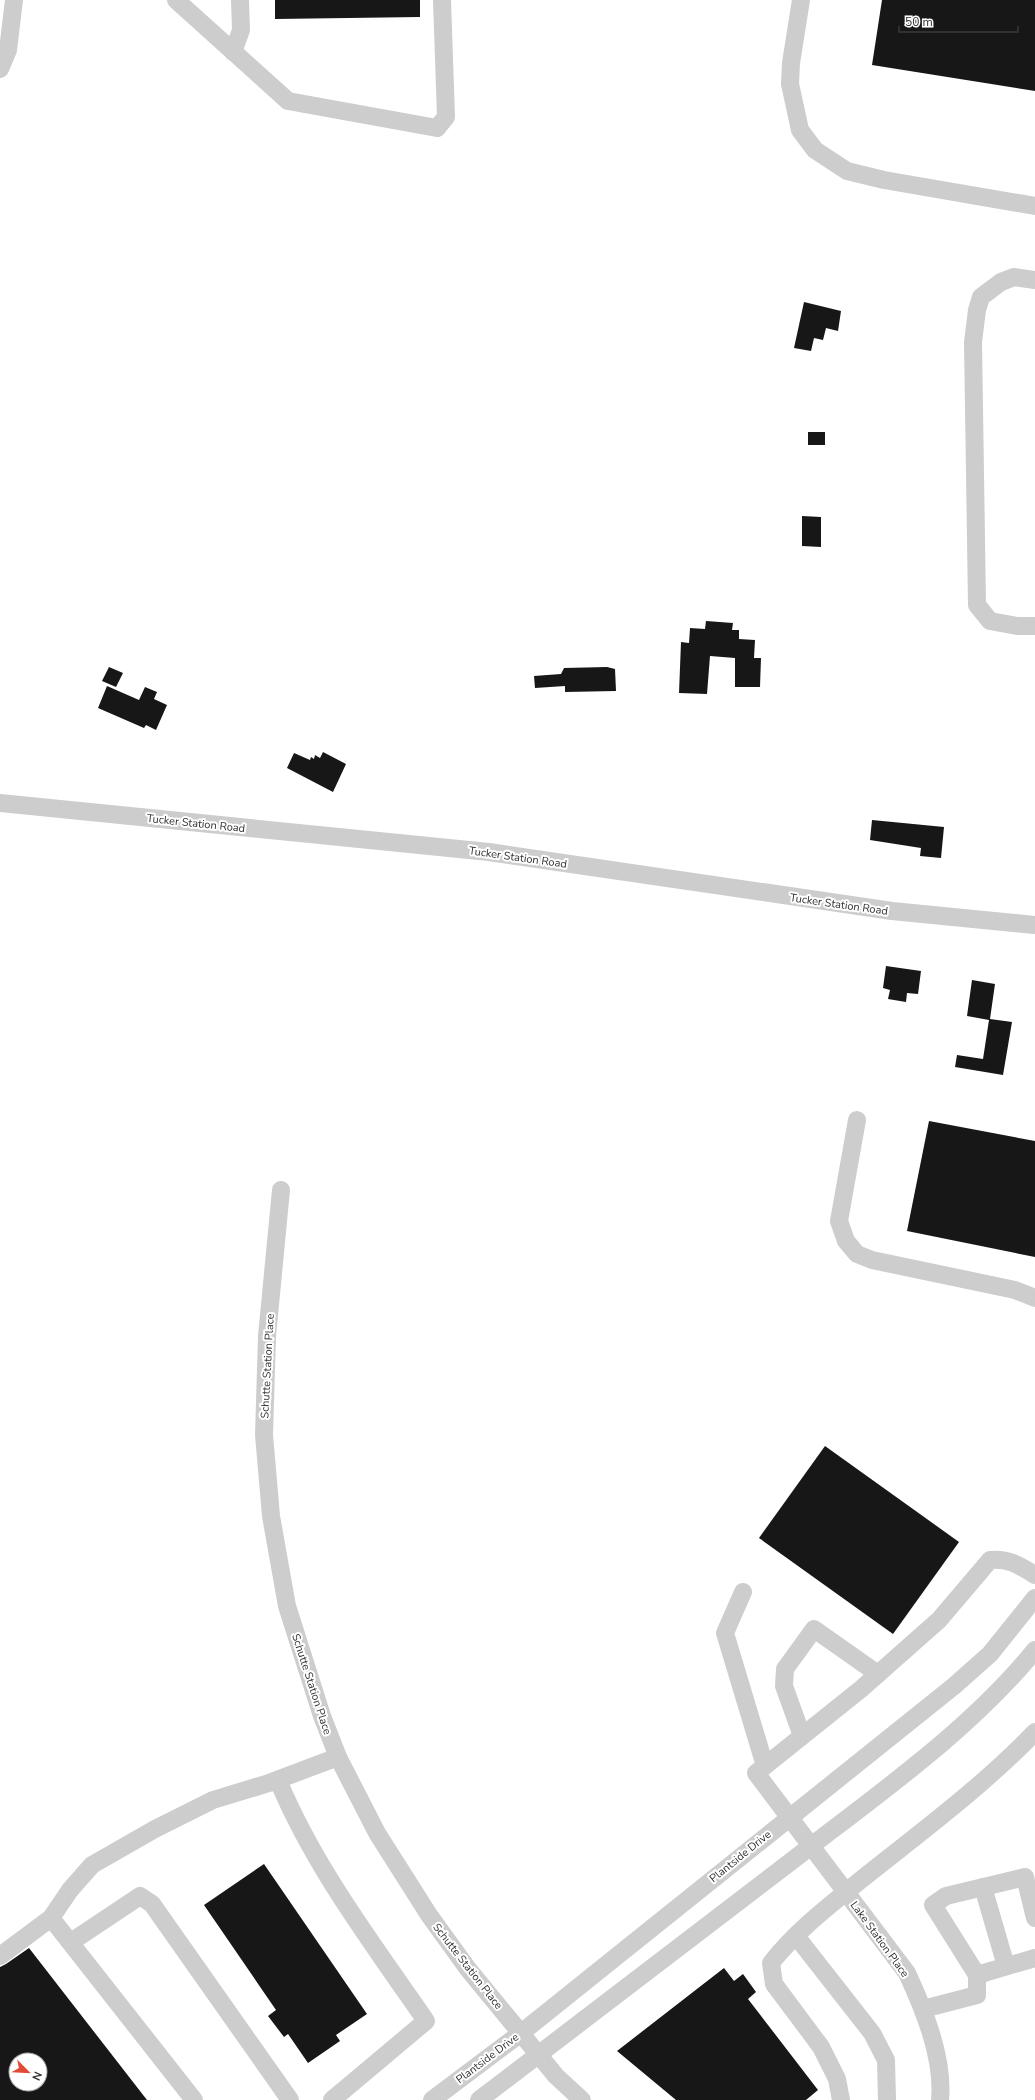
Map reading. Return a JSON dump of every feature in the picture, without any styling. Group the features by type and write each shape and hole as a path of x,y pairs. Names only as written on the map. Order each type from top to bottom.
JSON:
{"street":[{"path":"0,68 8,50 14,0"},
{"path":"176,0 192,7 233,52 288,101 437,128 446,117 442,0"},
{"path":"233,52 241,30 240,0"},
{"path":"802,0 791,63 790,84 800,130 815,150 847,171 884,180 1035,206"},
{"path":"1035,280 1014,277 1001,282 981,297 977,310 973,342 977,604 990,621 1017,626 1035,626"},
{"name":"Tucker Station Road","path":"0,803 489,852 892,911 1035,925"},
{"path":"857,1120 839,1221 846,1241 857,1254 872,1260 1015,1290 1035,1298"},
{"name":"Schutte Station Place","path":"281,1190 267,1336 264,1435 270,1516 287,1606 322,1716 338,1757 377,1833 429,1915 468,1969 556,2076 582,2100"},
{"path":"743,1592 724,1633 765,1766 878,1674 939,1620 990,1560 1002,1558 1012,1561 1035,1575"},
{"name":"Plantside Drive","path":"432,2100 521,2033 954,1686 990,1654 1023,1616 1035,1598"},
{"path":"802,1736 784,1686 786,1669 814,1629 878,1674"},
{"path":"479,2100 811,1846 935,1747 978,1711 1035,1650"},
{"path":"841,2100 837,2079 821,2046 774,1984 771,1963 784,1946 846,1892 1008,1760 1035,1732"},
{"path":"0,1956 51,1918 70,1890 92,1865 156,1829 214,1800 278,1780 338,1757"},
{"name":"Lake Station Place","path":"765,1766 756,1773 907,1973 923,2009 935,2050 941,2090 940,2100"},
{"path":"278,1780 290,1810 351,1912 426,2021 332,2100"},
{"path":"923,2009 977,1994 977,1975 933,1905 946,1896 1025,1877 1035,1918"},
{"path":"982,1887 1006,1966"},
{"path":"71,1942 140,1896 152,1904 290,2100"},
{"path":"51,1918 194,2100"},
{"path":"796,1936 872,2033 886,2060 887,2100"},
{"path":"977,1975 1035,1958"}],"building":[{"path":"275,0 420,0 420,17 275,19"},
{"path":"882,0 1035,0 1035,91 872,65"},
{"path":"804,302 841,311 838,331 826,328 823,340 814,338 811,351 794,348"},
{"path":"808,432 825,432 825,445 808,445"},
{"path":"802,516 821,517 821,547 802,546"},
{"path":"706,621 733,623 732,630 739,630 739,639 755,640 754,658 761,658 760,687 735,687 735,658 710,656 707,694 679,693 681,642 689,643 690,628 705,629"},
{"path":"109,667 123,673 116,687 102,681"},
{"path":"607,667 615,669 616,691 565,692 565,686 535,688 534,676 561,674 564,668"},
{"path":"107,686 139,700 145,687 157,692 154,699 167,705 156,730 146,725 144,728 98,708"},
{"path":"323,752 346,764 333,792 287,768 294,753 310,760 311,757 314,759 315,755 320,758"},
{"path":"872,820 944,827 941,858 920,856 921,848 870,840"},
{"path":"886,966 921,971 918,994 907,993 906,1002 888,999 890,990 883,988"},
{"path":"972,980 995,984 990,1019 1012,1022 1003,1075 955,1067 957,1055 983,1059 989,1020 967,1016"},
{"path":"929,1121 1035,1141 1035,1257 907,1231"},
{"path":"825,1446 959,1542 893,1634 759,1538"},
{"path":"264,1864 367,2014 336,2035 340,2041 308,2063 288,2034 284,2037 268,2016 276,2010 204,1905"},
{"path":"29,1948 147,2100 0,2100 0,1967"},
{"path":"724,1968 734,1981 743,1974 756,1992 748,1999 818,2090 806,2100 676,2100 617,2051"}]}
